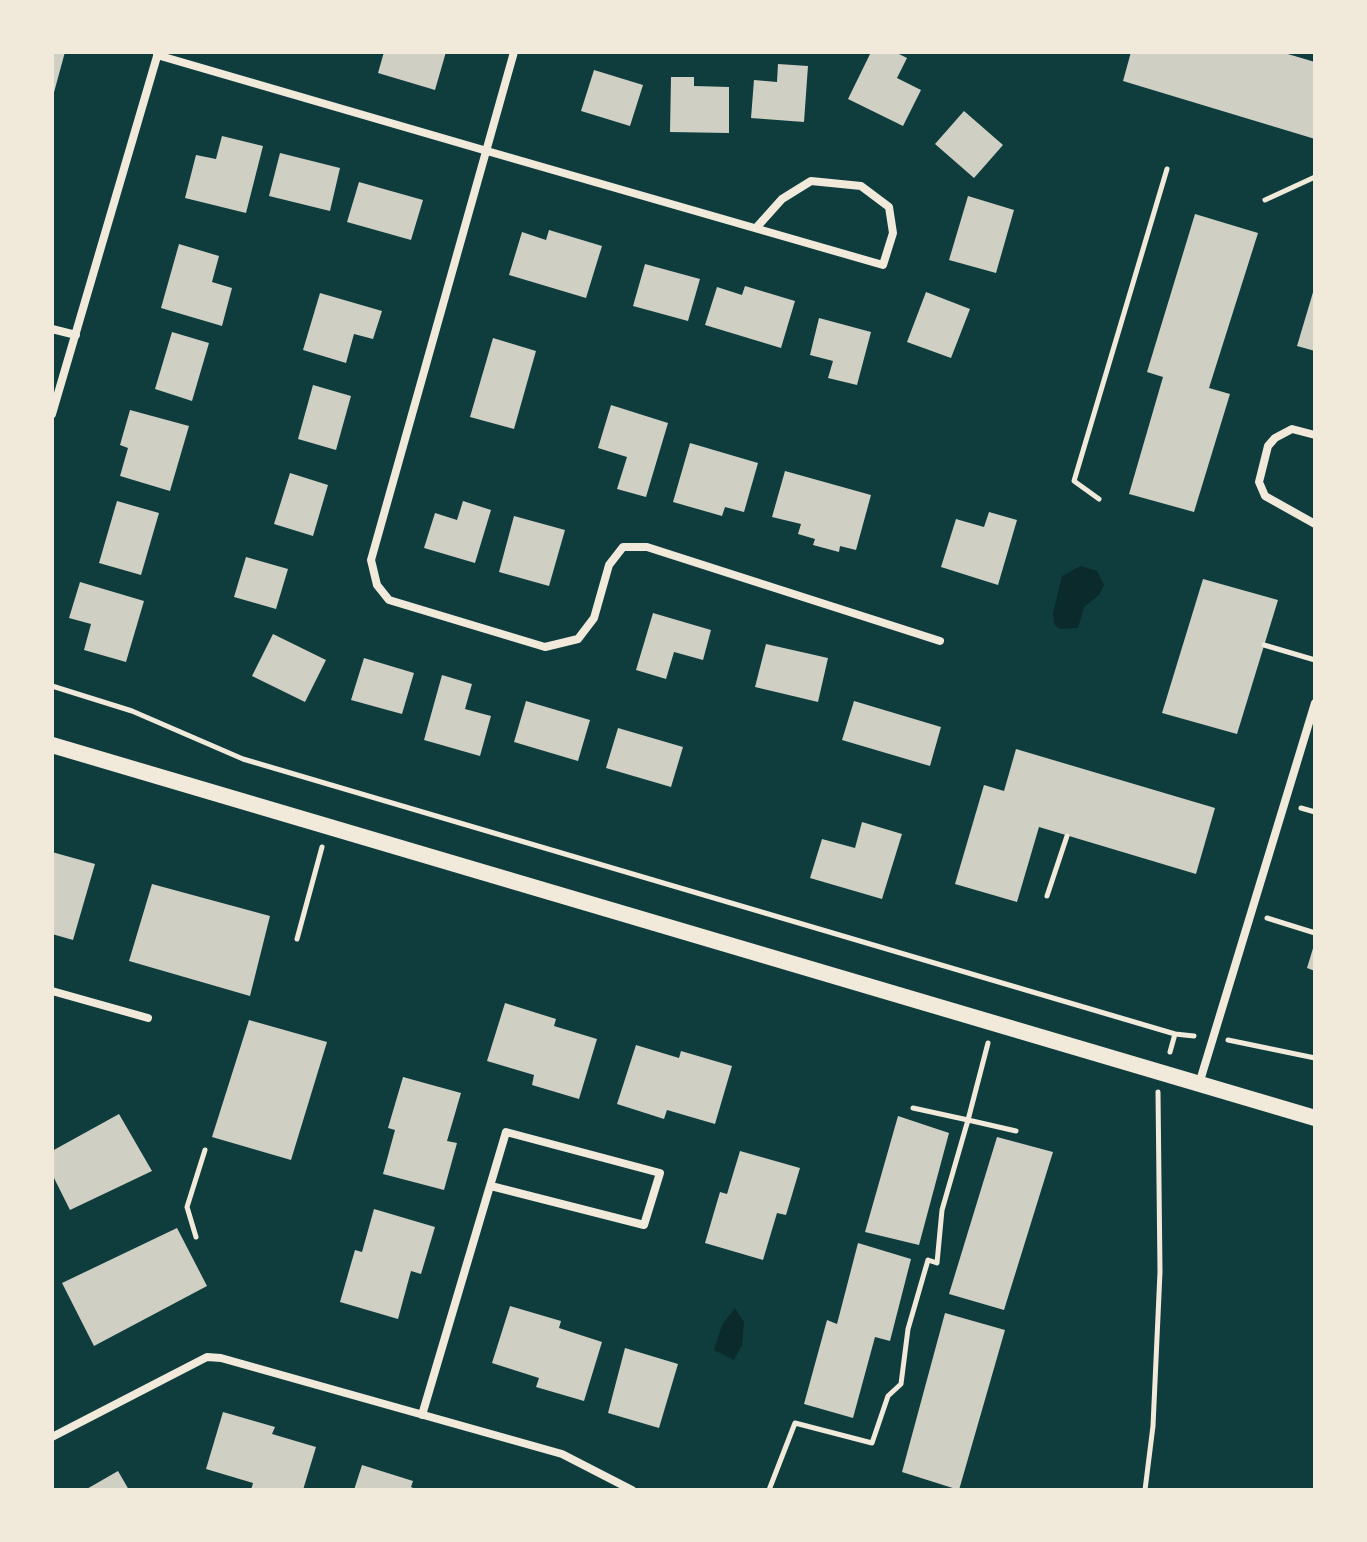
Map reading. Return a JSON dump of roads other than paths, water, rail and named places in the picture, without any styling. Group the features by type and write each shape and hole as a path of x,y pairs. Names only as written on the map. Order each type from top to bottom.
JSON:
{"main road":[{"path":"52,745 1315,1118"}],"street":[{"path":"514,52 371,560 377,585 389,600 545,647 578,639 594,618 609,565 623,547 647,547 940,641"},
{"path":"52,414 157,54 883,265 893,233 889,207 861,186 811,181 782,199 756,228"},
{"path":"52,329 76,335"},
{"path":"1315,435 1292,429 1275,438 1268,446 1259,482 1265,496 1315,524"},
{"path":"1199,1084 1315,703"},
{"path":"52,991 148,1018"},
{"path":"422,1415 506,1132 660,1173 644,1225 491,1186"},
{"path":"52,1437 207,1357 562,1454 632,1490"}],"water":[{"path":"1081,566 1097,571 1104,585 1099,595 1084,607 1078,628 1060,629 1054,624 1053,613 1062,576"},
{"path":"735,1308 744,1322 742,1345 734,1360 714,1350 722,1325"}]}
